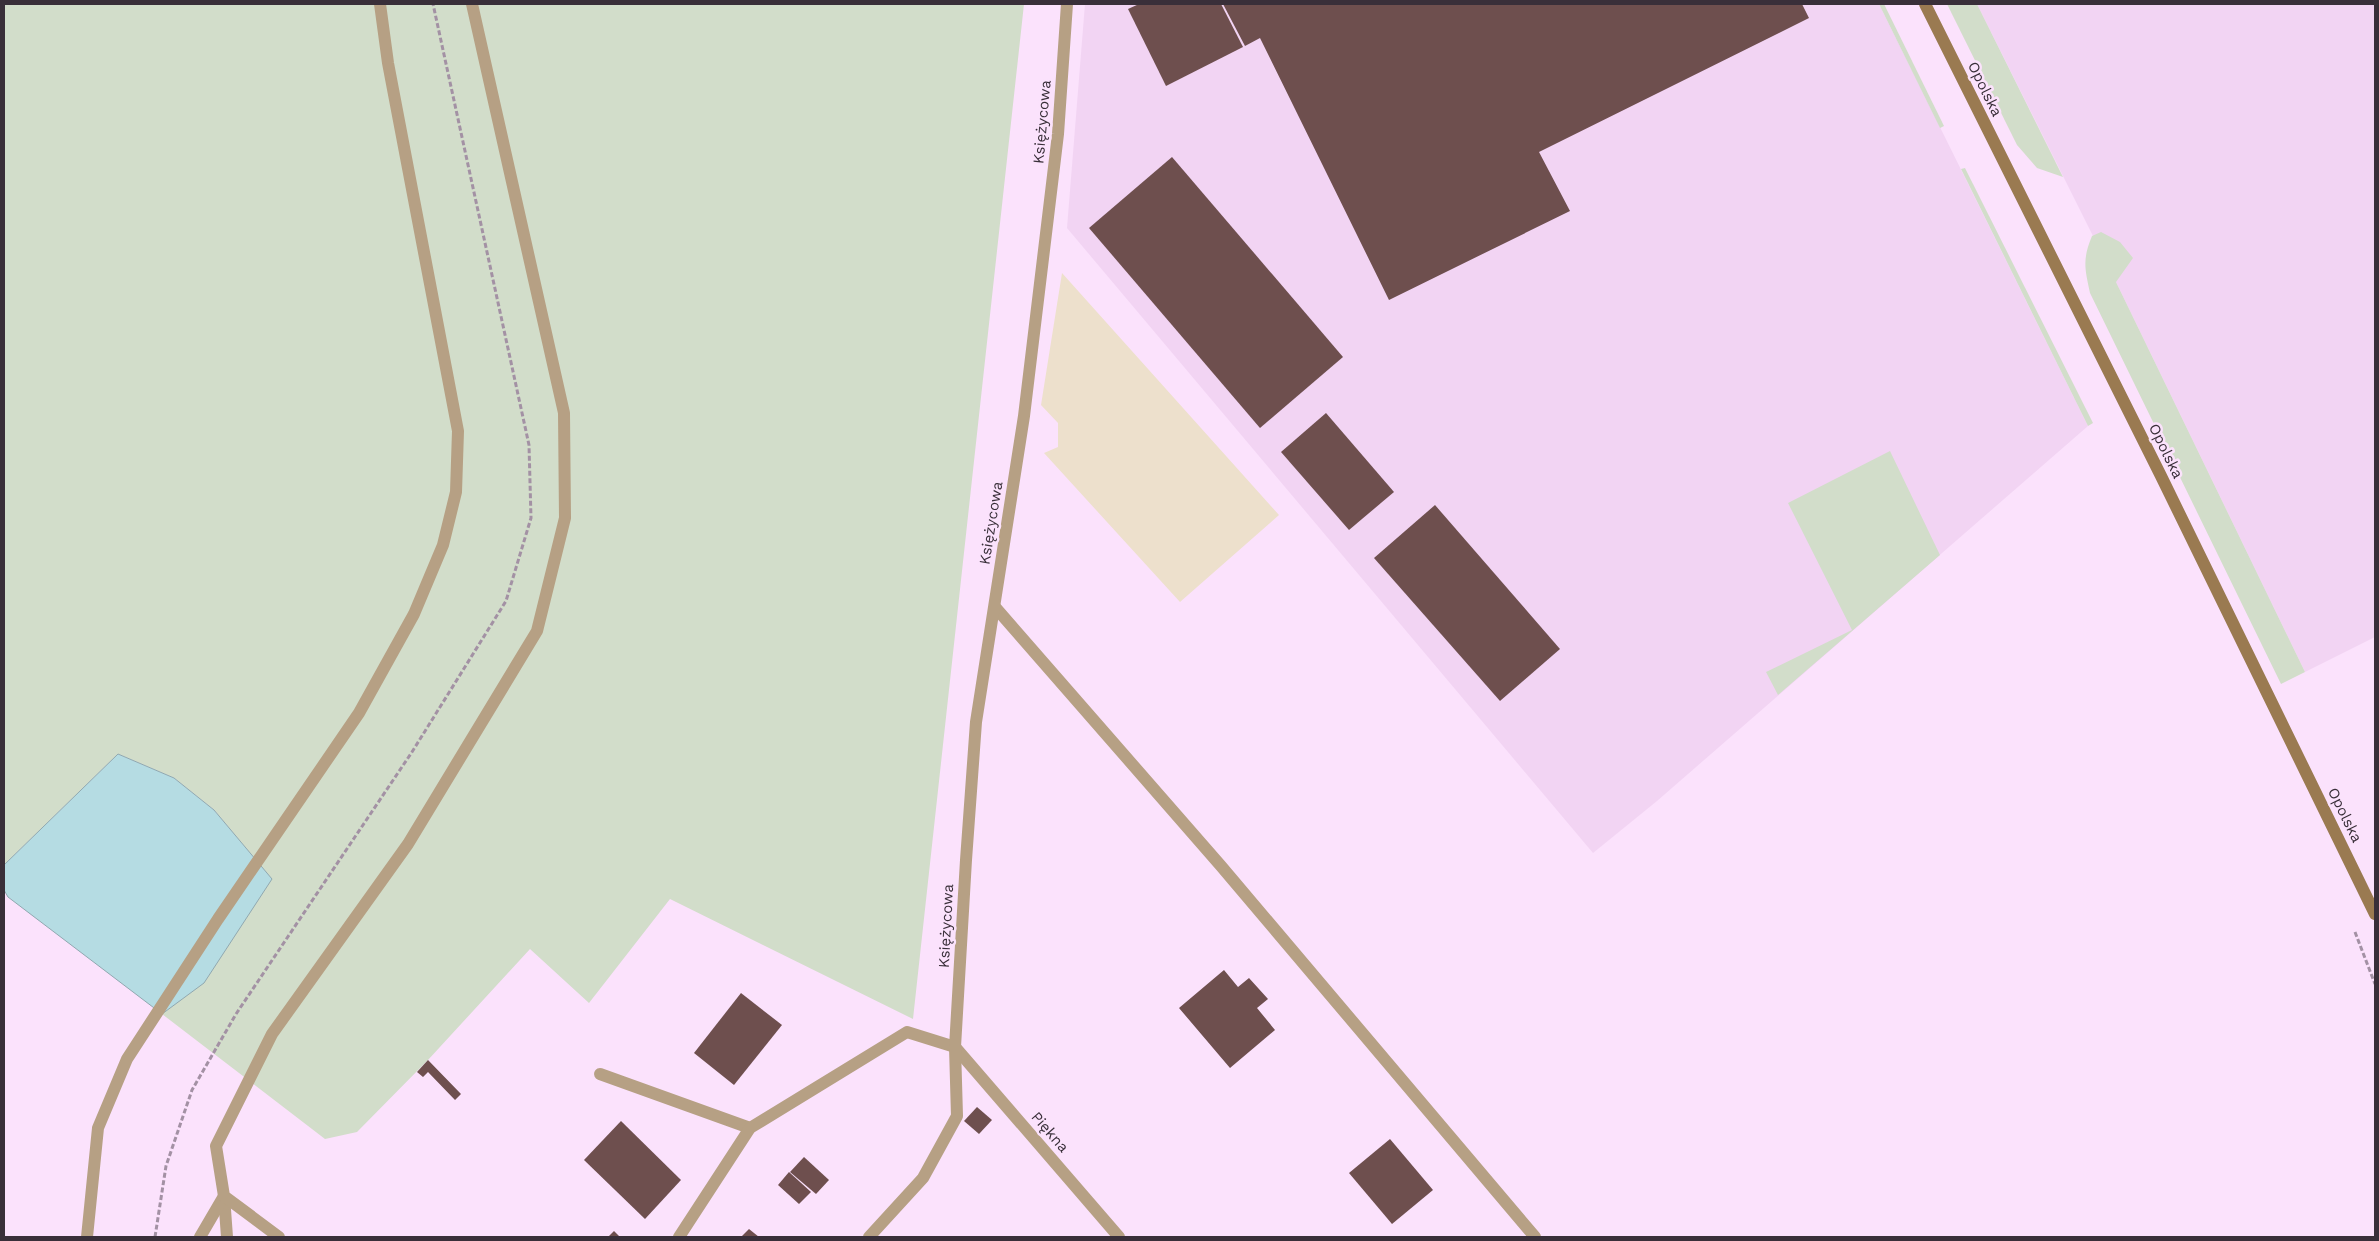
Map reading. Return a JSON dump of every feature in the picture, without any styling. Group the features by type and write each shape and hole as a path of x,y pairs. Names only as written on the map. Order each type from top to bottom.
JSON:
{"street":[{"path":"87,1237 98,1128 127,1059 218,919 359,713 414,614 443,545 456,492 458,431 388,62 380,4"},
{"path":"227,1237 224,1196 216,1146 272,1034 408,844 537,631 565,518 564,413 472,4"},
{"name":"Księżycowa","path":"869,1237 923,1178 957,1116 956,1047 966,860 976,722 1024,416 1058,134 1067,4"},
{"name":"Opolska","path":"1925,4 2161,476 2375,914"},
{"path":"995,606 1221,866 1535,1237"},
{"path":"679,1237 750,1128 907,1032 956,1047"},
{"name":"Piękna","path":"956,1047 1119,1237"},
{"path":"600,1074 750,1128"},
{"path":"200,1237 224,1196"},
{"path":"224,1196 279,1237"}],"shaded area":[{"path":"4,4 1024,4 913,1019 670,899 589,1003 530,949 428,1060 357,1132 325,1139 162,1014 271,879 214,810 174,778 118,754 4,865"},
{"path":"1085,4 1879,4 2088,426 1657,801 1593,853 1067,228"},
{"path":"1879,4 1884,4 1944,126 1940,128"},
{"path":"1947,4 1977,4 2063,177 2037,168 2017,145"},
{"path":"1977,4 2375,4 2375,637 2305,672 2116,282"},
{"path":"1965,168 2093,423 2088,426 1961,169"},
{"path":"2101,232 2120,242 2133,258 2116,282 2305,672 2281,684 2090,293 2086,271 2087,252 2092,236"},
{"path":"1062,273 1279,515 1180,602 1044,453 1058,447 1058,423 1041,405"},
{"path":"1890,451 1940,555 1778,695 1766,672 1852,630 1788,503"},
{"path":"118,754 174,778 214,810 272,879 204,983 162,1014 8,897 4,890 4,865"}],"building":[{"path":"1139,4 1221,4 1243,47 1166,86 1128,9"},
{"path":"1223,4 1802,4 1809,18 1539,152 1570,211 1389,300 1260,38 1245,46"},
{"path":"1172,157 1343,357 1260,428 1089,228"},
{"path":"1326,413 1394,492 1349,530 1281,452"},
{"path":"1435,505 1560,649 1500,701 1374,558"},
{"path":"1224,970 1238,987 1249,978 1268,999 1257,1008 1275,1030 1230,1068 1179,1008"},
{"path":"741,993 782,1025 734,1085 694,1053"},
{"path":"428,1060 461,1094 455,1100 428,1072 423,1077 417,1072"},
{"path":"977,1107 992,1120 979,1134 964,1121"},
{"path":"621,1121 681,1180 645,1219 584,1160"},
{"path":"1390,1139 1433,1190 1392,1224 1349,1173"},
{"path":"804,1157 829,1180 816,1194 790,1172"},
{"path":"789,1172 811,1192 799,1204 778,1185"},
{"path":"749,1229 759,1237 741,1237"},
{"path":"614,1231 620,1237 608,1237"}]}
